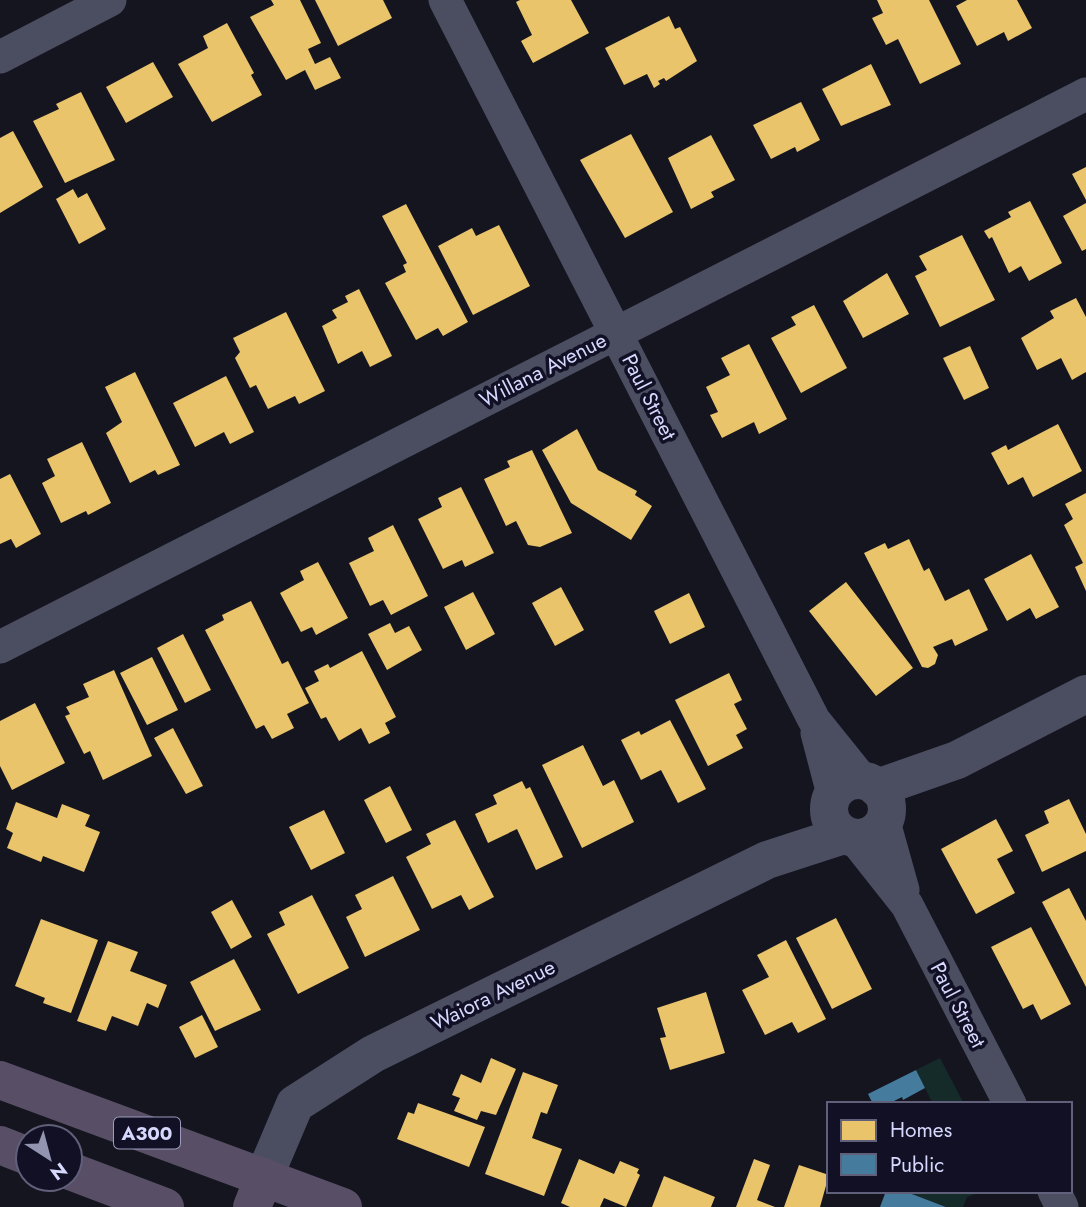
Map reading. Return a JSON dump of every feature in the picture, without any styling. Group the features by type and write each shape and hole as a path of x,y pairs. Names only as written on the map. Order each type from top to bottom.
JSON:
{"highway":[{"name":"A300","path":"0,1080 258,1192 343,1207"},
{"path":"84,1176 165,1207"}],"street":[{"path":"0,57 110,0"},
{"name":"Paul Street","path":"445,0 1009,1102"},
{"name":"Willana Avenue","path":"0,647 1086,94"},
{"name":"Waiora Avenue","path":"258,1192 295,1104 373,1054 767,860 859,809 1086,694"}],"green space":[{"path":"940,1058 963,1102 932,1102 916,1070"},
{"path":"909,1193 978,1193 967,1197 963,1207 947,1207"}],"building: Homes":[{"path":"271,0 300,0 321,43 308,49 315,64 330,57 341,78 315,90 305,70 286,80 250,17 274,5"},
{"path":"315,0 383,0 392,18 338,46"},
{"path":"571,0 589,33 533,63 521,41 532,35 516,2"},
{"path":"877,0 929,0 961,64 920,84 898,39 886,45 872,18 883,13"},
{"path":"967,0 1017,0 1032,28 1008,41 1004,32 977,46 956,6"},
{"path":"669,16 675,29 680,27 697,61 666,81 664,78 658,81 660,84 654,88 647,74 624,85 605,48"},
{"path":"227,23 254,73 251,75 262,95 212,122 178,64 208,48 203,36"},
{"path":"153,62 173,97 126,123 106,87"},
{"path":"871,64 891,105 841,126 822,89"},
{"path":"81,92 115,160 65,183 33,121 59,109 56,104"},
{"path":"801,102 820,140 797,152 795,147 771,159 753,125"},
{"path":"13,131 43,187 0,213 0,138"},
{"path":"631,134 673,212 625,238 580,160"},
{"path":"711,135 735,180 711,192 714,197 691,209 668,158"},
{"path":"1086,167 1086,200 1072,174"},
{"path":"73,189 78,198 87,193 106,229 79,244 56,199"},
{"path":"1030,201 1062,263 1029,281 1021,266 1009,273 992,237 989,239 984,231 1011,217 1008,212"},
{"path":"1086,203 1086,249 1082,251 1063,216"},
{"path":"406,204 468,322 443,336 438,328 416,340 385,283 406,272 403,265 407,263 382,216"},
{"path":"499,225 530,286 473,315 438,246 472,228 476,236"},
{"path":"962,235 995,300 940,327 915,276 927,270 919,256"},
{"path":"887,273 909,314 863,338 843,301"},
{"path":"359,289 392,356 370,367 362,351 338,364 322,326 337,318 332,310 348,302 345,296"},
{"path":"1076,298 1086,317 1086,372 1072,380 1061,358 1037,370 1021,338 1054,318 1050,311"},
{"path":"814,305 847,368 801,393 771,338 796,325 791,317"},
{"path":"286,312 325,391 299,404 295,396 268,409 256,385 250,388 235,358 240,352 233,338"},
{"path":"749,344 787,419 759,434 754,422 722,438 710,415 718,412 706,387 730,375 721,358"},
{"path":"970,346 989,388 964,400 943,358"},
{"path":"135,372 180,465 158,475 155,470 130,483 106,433 122,422 105,387"},
{"path":"226,376 254,432 230,444 224,432 195,447 173,403"},
{"path":"1058,424 1082,471 1033,497 1023,477 1008,485 991,453 1006,445 1008,450"},
{"path":"577,429 598,470 637,491 635,495 652,506 631,540 571,503 542,450"},
{"path":"82,442 111,503 88,515 86,511 61,523 42,483 55,476 47,459"},
{"path":"532,450 572,533 540,547 528,545 516,521 506,526 484,479 510,467 507,461"},
{"path":"10,474 41,534 16,548 11,539 0,544 0,479"},
{"path":"461,487 494,553 465,567 462,560 443,569 418,519 442,507 438,498"},
{"path":"1086,493 1086,591 1075,567 1083,563 1064,525 1073,519 1065,504"},
{"path":"393,525 428,596 391,615 383,600 370,606 349,563 374,551 368,538"},
{"path":"909,539 924,571 929,568 945,601 969,589 988,630 955,646 952,639 933,647 938,655 935,664 928,668 922,667 864,553 885,543 888,549"},
{"path":"1031,554 1059,607 1036,619 1030,608 1007,621 984,579"},
{"path":"318,562 348,618 316,635 312,627 301,632 280,593 304,580 300,571"},
{"path":"846,582 913,668 876,696 809,611"},
{"path":"561,587 584,630 555,646 532,603"},
{"path":"473,592 495,634 466,650 444,607"},
{"path":"689,593 705,627 670,644 654,611"},
{"path":"251,601 282,664 288,661 309,703 287,714 294,728 272,739 264,725 256,729 205,630 224,620 222,615"},
{"path":"390,623 395,633 409,626 422,650 387,670 368,634"},
{"path":"183,634 211,690 185,703 157,648"},
{"path":"362,651 396,717 385,723 390,733 369,744 361,728 339,741 326,717 321,719 305,688 319,681 314,671 328,664 330,668"},
{"path":"152,657 178,710 147,725 120,673"},
{"path":"114,670 152,756 103,780 90,751 84,754 65,716 70,714 66,707 89,697 83,684"},
{"path":"729,673 742,700 734,704 747,729 736,735 743,748 708,766 675,700"},
{"path":"35,703 65,763 12,790 0,766 0,721"},
{"path":"670,720 706,789 678,803 661,770 641,780 621,740 639,731 641,735"},
{"path":"173,728 203,786 186,794 154,738"},
{"path":"583,745 603,786 614,780 634,822 582,848 542,765"},
{"path":"522,781 526,789 530,787 563,857 536,870 517,829 488,843 475,814 497,804 493,795"},
{"path":"390,786 412,830 386,843 364,800"},
{"path":"1069,799 1086,834 1086,851 1042,872 1025,835 1049,823 1044,811"},
{"path":"16,802 57,818 62,804 90,815 85,826 100,832 84,872 43,856 41,862 7,848 13,833 6,829"},
{"path":"324,810 345,853 311,870 289,827"},
{"path":"996,819 1013,851 997,859 1015,893 976,914 941,849"},
{"path":"455,820 494,897 469,910 461,895 432,909 406,857 431,844 426,834"},
{"path":"393,876 420,930 365,957 346,917 362,909 355,895"},
{"path":"1069,888 1086,921 1086,987 1042,902"},
{"path":"312,895 349,968 298,994 267,934 285,925 279,912"},
{"path":"232,900 252,937 231,949 211,912"},
{"path":"836,918 872,989 832,1009 796,938"},
{"path":"41,919 98,940 71,1013 43,1003 45,998 15,986"},
{"path":"1031,927 1071,1004 1041,1020 1033,1004 1023,1009 991,947"},
{"path":"786,940 826,1019 798,1033 792,1022 765,1035 742,990 769,977 757,955"},
{"path":"108,941 138,952 130,971 167,985 158,1008 147,1003 138,1026 112,1016 106,1031 77,1021"},
{"path":"234,959 261,1010 215,1031 190,982"},
{"path":"706,992 725,1053 670,1070 660,1038 666,1037 657,1008"},
{"path":"202,1015 218,1047 195,1058 179,1027"},
{"path":"491,1058 516,1069 496,1115 481,1111 477,1120 454,1111 460,1098 452,1095 461,1074 481,1083"},
{"path":"523,1072 558,1085 547,1114 541,1112 532,1138 562,1149 544,1196 485,1174"},
{"path":"418,1103 485,1127 469,1167 397,1139 408,1112 414,1114"},
{"path":"579,1159 614,1174 620,1161 639,1169 637,1173 640,1175 626,1207 604,1198 600,1207 570,1207 561,1203"},
{"path":"754,1159 770,1165 757,1200 775,1207 736,1207"},
{"path":"799,1165 827,1174 820,1207 784,1207"},
{"path":"664,1176 715,1197 711,1207 652,1207"}],"building: Public":[{"path":"916,1070 925,1088 903,1100 902,1097 892,1102 872,1102 868,1094"},
{"path":"885,1193 909,1193 946,1207 880,1207"}]}
